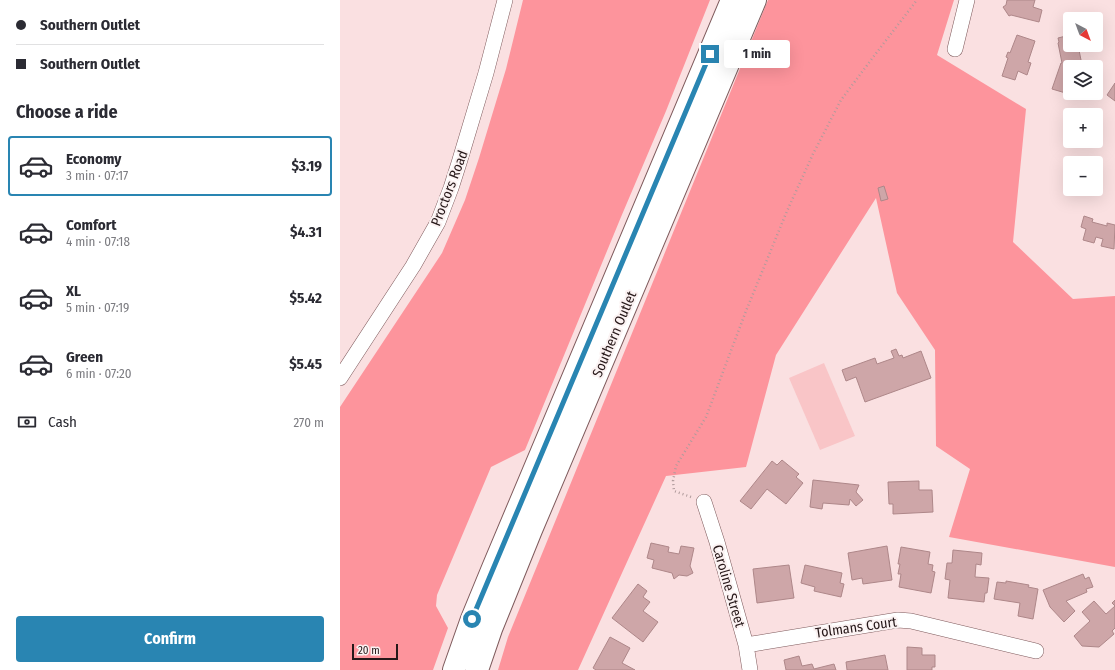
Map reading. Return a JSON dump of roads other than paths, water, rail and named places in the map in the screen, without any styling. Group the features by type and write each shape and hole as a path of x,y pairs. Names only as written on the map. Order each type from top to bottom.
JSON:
{"highway":[{"name":"Southern Outlet","path":"454,670 487,581 732,0"},
{"name":"Southern Outlet","path":"477,670 491,629 531,530 755,0"}],"street":[{"name":"Proctors Road","path":"340,378 413,266 442,211 457,169 486,73 505,0"},
{"path":"955,49 967,0"},
{"name":"Caroline Street","path":"704,502 746,644 750,670"},
{"name":"Tolmans Court","path":"746,644 898,620 1036,651"}]}
